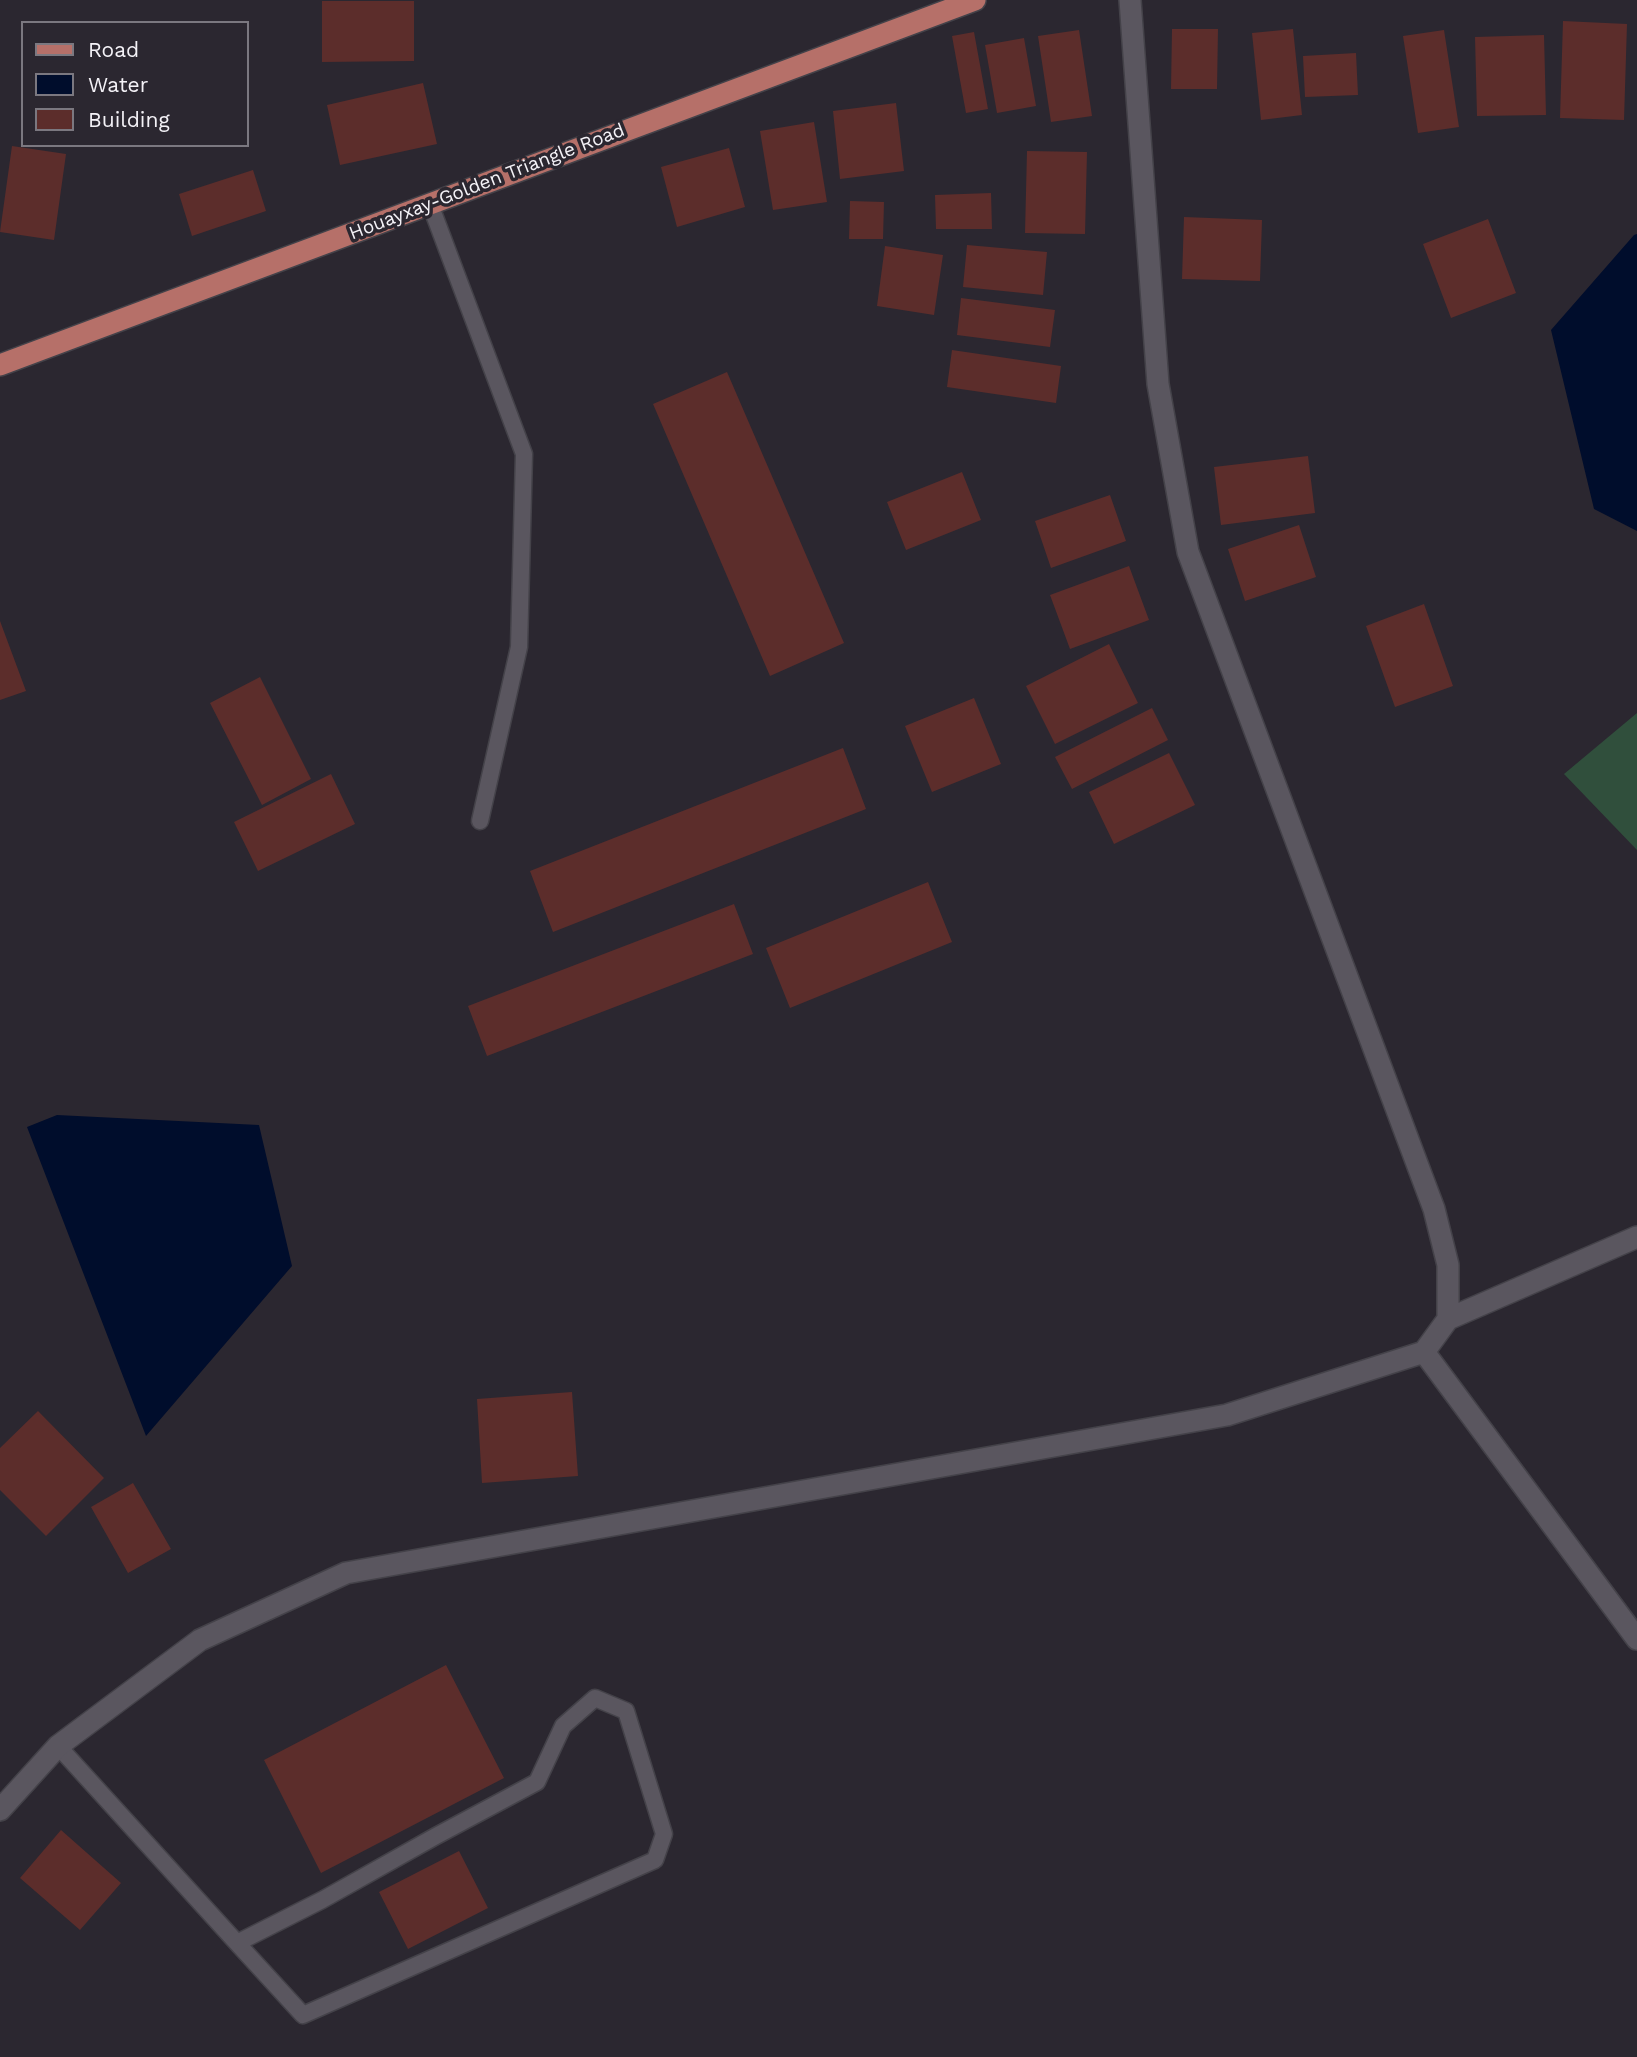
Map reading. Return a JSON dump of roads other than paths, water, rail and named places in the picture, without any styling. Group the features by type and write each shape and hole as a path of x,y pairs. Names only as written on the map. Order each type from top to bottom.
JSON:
{"main road":[{"name":"Houayxay-Golden Triangle Road","path":"0,365 975,0"}],"street":[{"path":"1130,0 1158,384 1188,552 1434,1209 1448,1265 1448,1319"},
{"path":"0,1810 58,1746 200,1640 346,1573 1227,1415 1424,1352 1448,1319 1637,1237"},
{"path":"1424,1352 1637,1639"}],"lane":[{"path":"429,204 524,454 519,647 480,821"},
{"path":"58,1746 303,2015 655,1860 664,1834 626,1711 595,1698 563,1727 537,1782 322,1900 237,1942"}],"water":[{"path":"1637,234 1637,531 1594,509 1551,330"},
{"path":"57,1115 259,1125 292,1266 146,1436 27,1127"}]}
